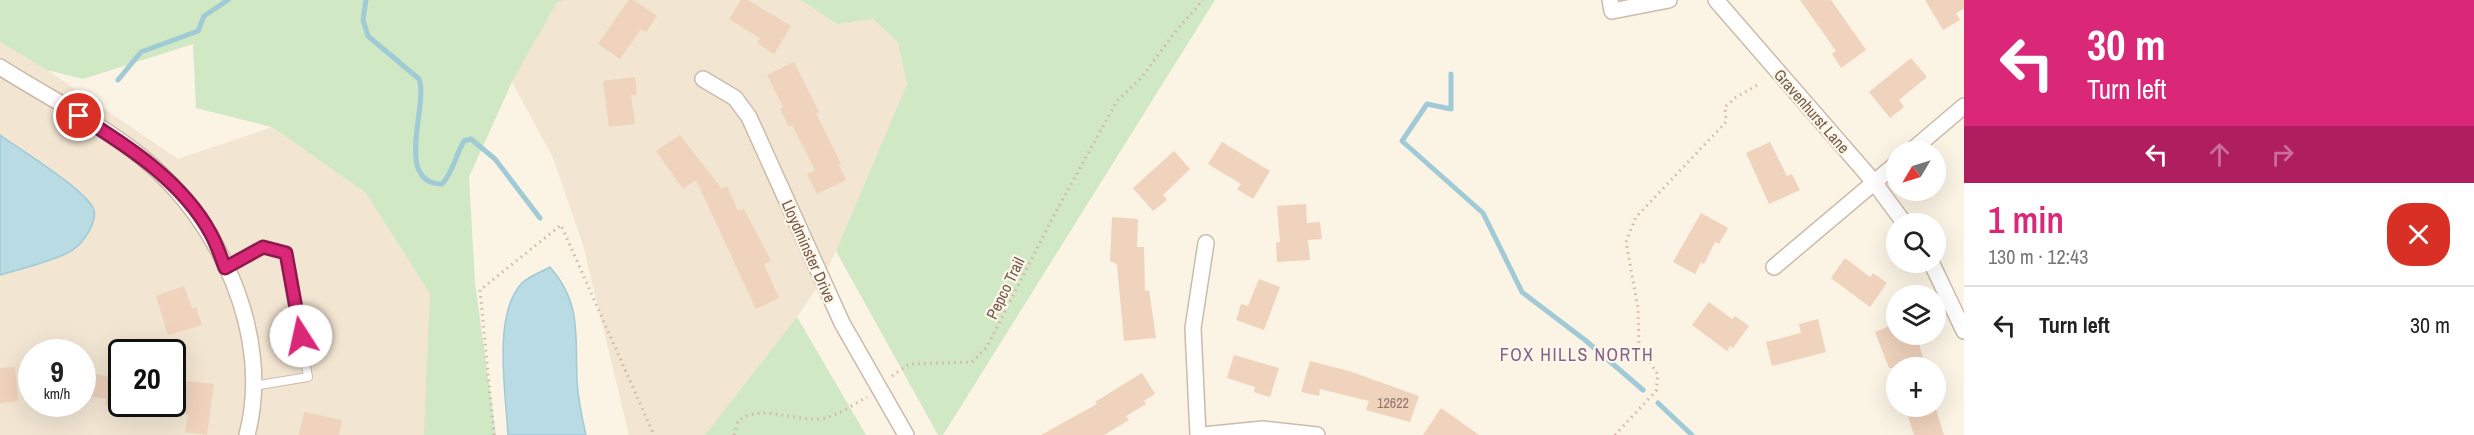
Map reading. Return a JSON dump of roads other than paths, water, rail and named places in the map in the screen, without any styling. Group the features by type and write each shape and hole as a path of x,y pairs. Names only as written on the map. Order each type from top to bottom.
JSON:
{"street":[{"path":"1610,0 1612,11 1669,0"},
{"name":"Gravenhurst Lane","path":"1716,0 1874,182 1897,213"},
{"path":"0,67 143,158 187,201 211,233 244,312 253,386 253,412 247,435"},
{"name":"Lloydminster Drive","path":"703,79 735,98 749,117 842,324 906,435"},
{"path":"1923,141 1964,106"},
{"path":"1774,267 1886,172"},
{"path":"1198,435 1193,328 1206,243"},
{"path":"1936,273 1964,331"},
{"path":"1203,435 1263,429 1317,435"}],"lane":[{"path":"225,268 263,247 286,253 308,377 253,386"}],"water":[{"path":"0,135 52,170 79,192 94,210 94,220 86,237 68,253 0,275"},
{"path":"550,267 567,294 575,320 578,394 586,435 508,435 503,355 507,314 513,297 522,283"}],"waterway":[{"path":"118,80 141,52 198,31 204,16 228,0"},
{"path":"366,0 363,20 368,36 419,79 421,91 416,141 419,171 427,180 442,184 464,141 471,139 495,159 540,218"},
{"path":"1451,74 1451,109 1427,104 1402,141 1483,213 1522,292 1585,340 1643,390"},
{"path":"1658,403 1692,435"}],"district":[{"name":"FOX HILLS NORTH","path":"1577,355"}]}
